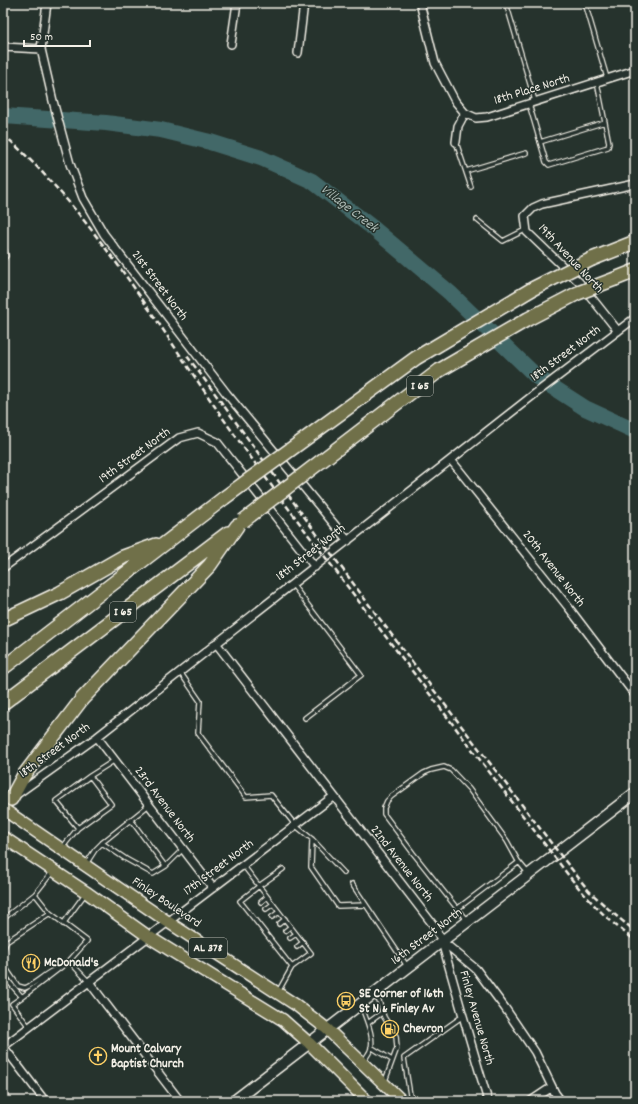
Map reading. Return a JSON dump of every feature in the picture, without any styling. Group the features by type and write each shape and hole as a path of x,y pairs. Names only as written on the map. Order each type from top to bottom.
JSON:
{"highway":[{"name":"I 65","path":"3,668 168,540 416,358 534,288 592,259 635,242"},
{"name":"I 65","path":"3,703 440,370 578,293 635,271"},
{"path":"6,806 24,775 82,699 210,565 240,523"},
{"path":"3,620 60,593 123,557 168,540"}],"main road":[{"name":"Finley Boulevard","path":"6,806 62,849 168,922 296,1005 327,1030 402,1101"},
{"name":"AL 378","path":"3,837 86,892 149,937 283,1020 309,1043 367,1101"}],"street":[{"name":"21st Street North","path":"46,3 42,49 53,101 70,164 83,198 104,234 227,394 348,541"},
{"path":"231,44 237,3"},
{"path":"298,53 304,3"},
{"path":"420,3 435,63 456,101 465,113 458,126 456,142"},
{"path":"3,46 42,49"},
{"name":"18th Place North","path":"465,113 476,118 481,118 635,70"},
{"name":"19th Avenue North","path":"618,331 579,282 527,232 525,216 533,208 542,204 635,184"},
{"name":"18th Street North","path":"6,806 97,737 536,393 635,318"},
{"name":"19th Street North","path":"3,568 179,438 198,433 217,442 314,567"},
{"name":"20th Avenue North","path":"450,460 569,608 635,695"},
{"name":"22nd Avenue North","path":"216,644 434,926 442,941 476,969 535,1052 552,1087 561,1101"},
{"name":"23rd Avenue North","path":"97,737 212,888"},
{"name":"16th Street North","path":"234,1101 635,793"},
{"name":"17th Street North","path":"3,1047 334,796"},
{"name":"Finley Avenue North","path":"442,941 488,1101"},
{"path":"89,982 180,1101"},
{"path":"3,1047 45,1101"},
{"path":"531,1101 552,1087"}],"lane":[{"path":"506,3 532,102 540,142 546,162 549,165 608,147 609,143 597,82"},
{"path":"585,3 607,79"},
{"path":"540,142 605,122"},
{"path":"456,142 471,188"},
{"path":"466,171 526,152"},
{"path":"477,220 503,241 527,229"},
{"path":"3,250 5,251 6,256 3,260"},
{"path":"292,584 361,675 306,718"},
{"path":"180,672 200,702 198,733 246,797 270,795 296,826 312,839 344,873"},
{"path":"78,828 56,801 115,760"},
{"path":"468,922 384,814 386,801 392,796 431,770 444,767 451,770 469,789 508,841 519,862 530,874"},
{"path":"62,849 78,828 110,804 90,776"},
{"path":"85,865 102,843 149,805"},
{"path":"131,820 165,866"},
{"path":"312,839 311,867 338,906 366,905"},
{"path":"102,843 126,859 153,874 165,866 183,850"},
{"path":"457,909 519,862"},
{"path":"243,865 311,953 292,967 277,993"},
{"path":"284,868 240,901 292,967"},
{"path":"3,919 35,894 53,870"},
{"path":"352,884 408,968"},
{"path":"63,924 86,892"},
{"path":"29,1027 12,1004 69,961 87,942 50,913 35,894"},
{"path":"261,902 267,897"},
{"path":"266,909 273,904"},
{"path":"248,911 253,908"},
{"path":"272,917 279,912"},
{"path":"3,951 4,943 50,913"},
{"path":"254,918 258,915"},
{"path":"278,924 285,919"},
{"path":"260,926 265,923"},
{"path":"284,931 290,927"},
{"path":"266,933 270,930"},
{"path":"290,938 296,934"},
{"path":"272,941 276,938"},
{"path":"297,947 303,942"},
{"path":"278,948 282,945"},
{"path":"284,956 288,953"},
{"path":"69,961 89,982"},
{"path":"3,964 18,986 25,988 52,970 62,966"},
{"path":"3,975 22,997"},
{"path":"373,994 379,1001 383,1012 396,1036 397,1048 384,1084"},
{"path":"360,1004 368,1023 372,1042 371,1051 362,1063"},
{"path":"368,1023 383,1012"},
{"path":"410,1101 404,1058 463,1016"},
{"path":"371,1047 392,1060"}],"waterway":[{"name":"Village Creek","path":"3,116 106,123 161,130 210,142 261,158 312,181 373,228 450,293 537,377 585,408 635,431"}],"railway":[{"path":"3,134 37,167 69,202 99,239 266,478 569,876 599,910 616,926 635,940"},
{"path":"187,356 358,590 558,852 589,891 635,931"}],"place":[{"name":"McDonald's","path":"31,963"},
{"name":"SE Corner of 16th St N & Finley Av","path":"346,1001"},
{"name":"Chevron","path":"390,1029"},
{"name":"Mount Calvary Baptist Church","path":"98,1056"}]}
